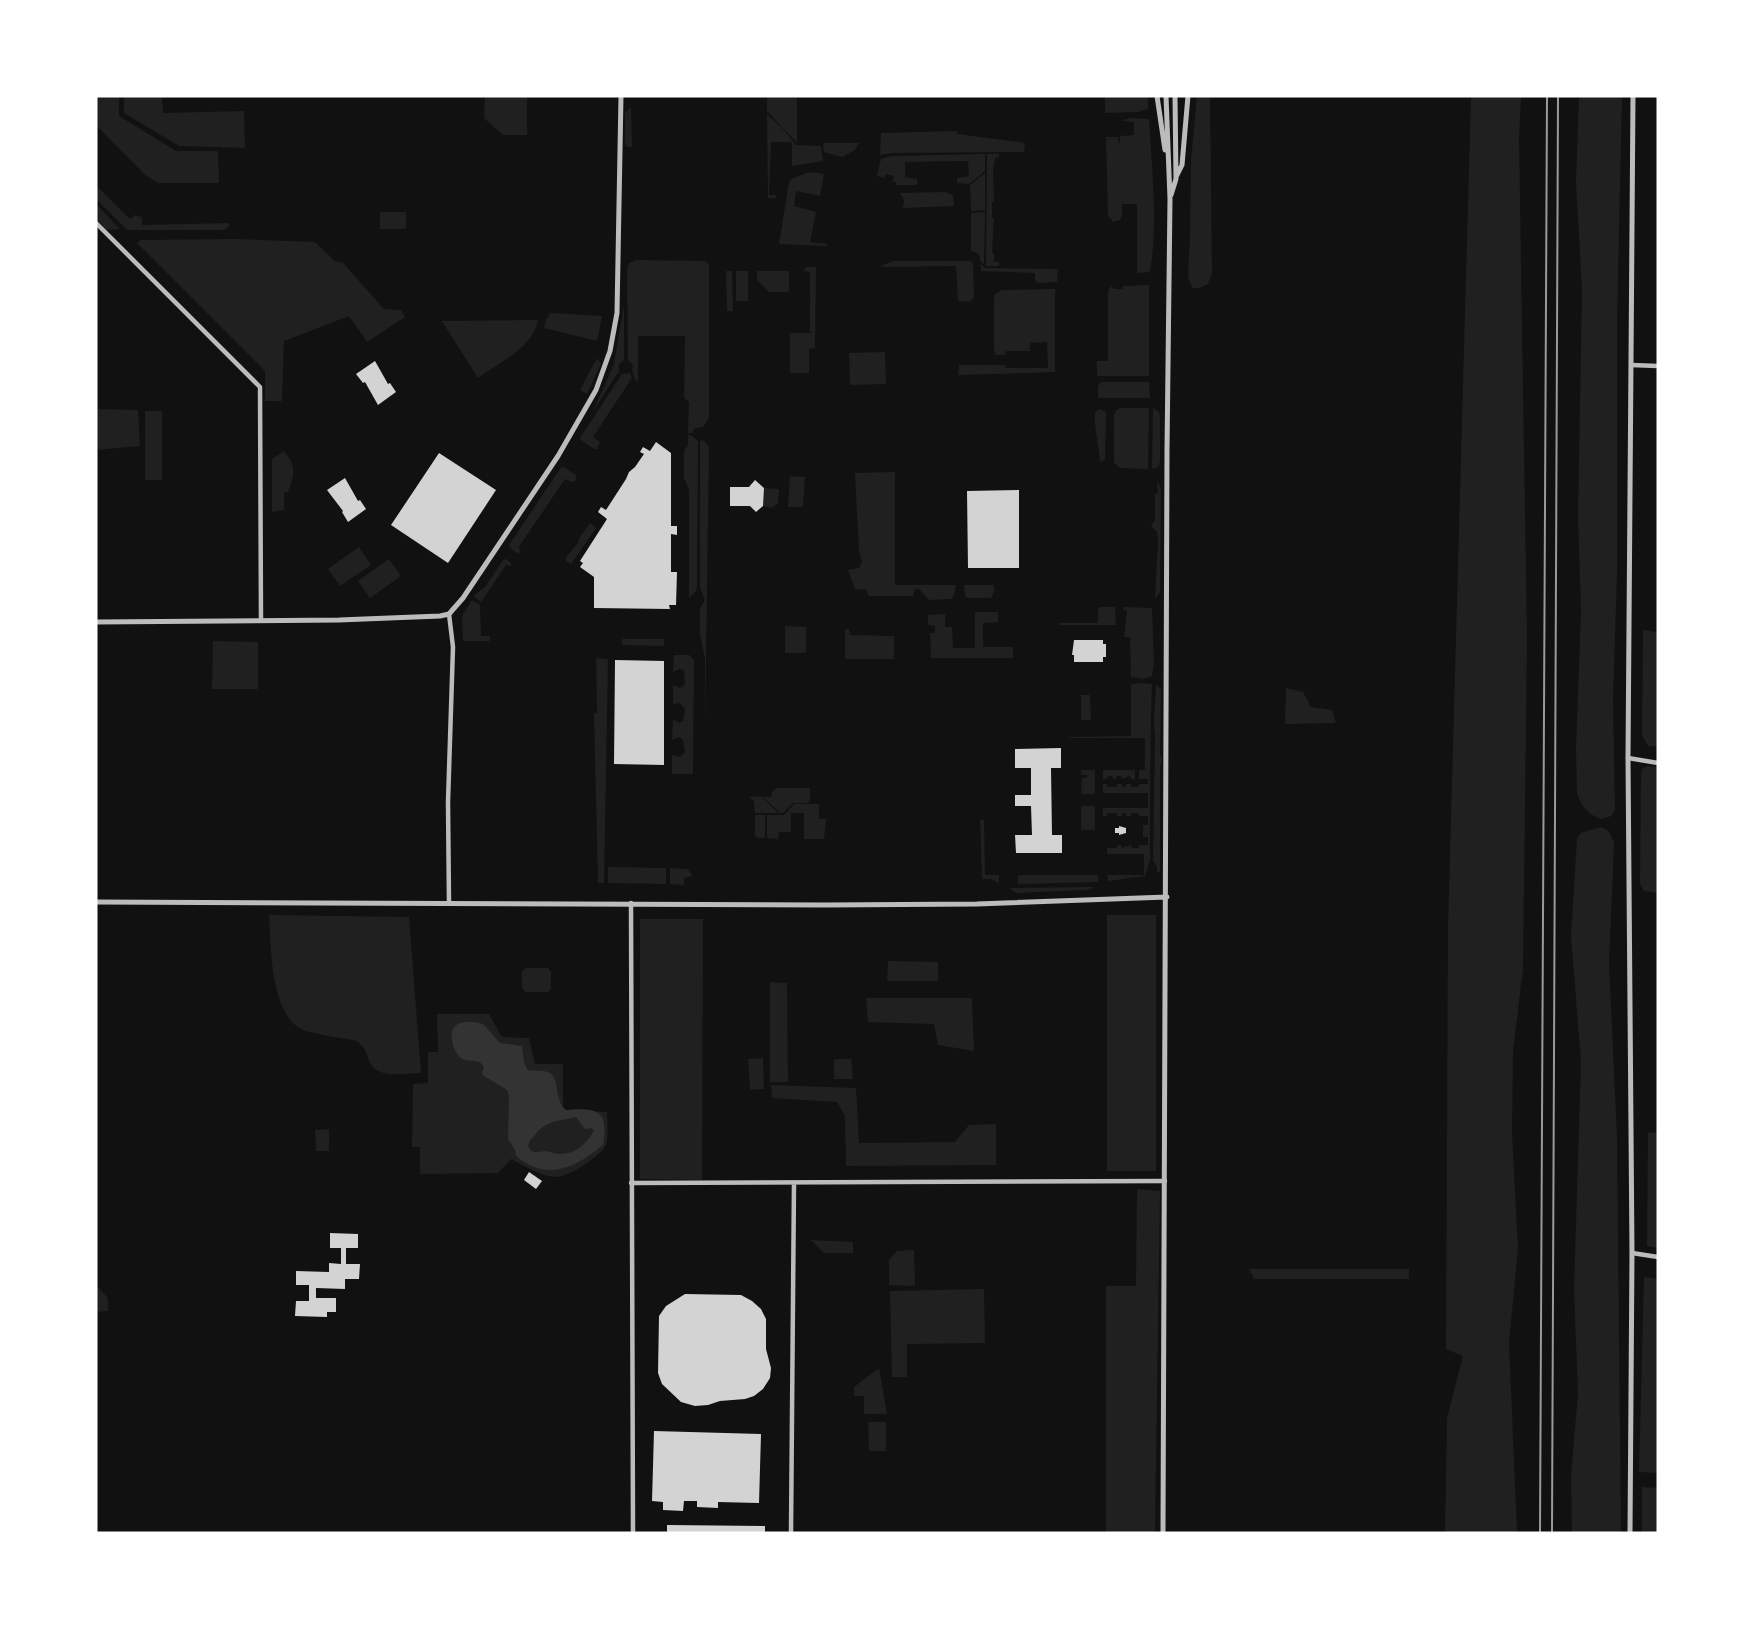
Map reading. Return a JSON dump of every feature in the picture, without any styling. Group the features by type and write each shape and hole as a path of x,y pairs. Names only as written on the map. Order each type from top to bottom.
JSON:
{"street":[{"path":"96,622 339,620 449,614 463,598 558,456 590,401 604,370 612,344 616,313 621,96"},
{"path":"1157,96 1168,169"},
{"path":"1163,1533 1170,199 1166,96"},
{"path":"1175,96 1176,179"},
{"path":"1170,199 1182,165 1188,96"},
{"path":"1630,1533 1632,1253 1628,758 1633,96"},
{"path":"96,223 260,387 261,620"},
{"path":"1631,365 1658,366"},
{"path":"449,614 453,647 448,802 449,903"},
{"path":"1628,758 1658,763"},
{"path":"96,902 966,904 1167,897"},
{"path":"631,903 633,1533"},
{"path":"631,1183 1165,1181"},
{"path":"791,1533 794,1183"},
{"path":"1632,1253 1658,1257"}],"shaded area":[{"path":"96,96 119,96 119,116 176,151 218,151 219,183 158,183 145,175 96,125"},
{"path":"124,96 162,96 163,113 244,111 245,148 179,146 124,113"},
{"path":"485,96 527,96 527,135 503,135 484,118"},
{"path":"767,96 797,96 797,143 767,111"},
{"path":"1105,96 1148,96 1148,109 1138,112 1105,113"},
{"path":"1197,96 1210,96 1212,274 1208,284 1193,288 1188,278 1191,160"},
{"path":"1471,96 1521,96 1519,139 1527,638 1523,968 1513,1051 1512,1135 1518,1248 1509,1342 1517,1533 1445,1533 1447,1418 1463,1356 1446,1349 1448,927"},
{"path":"1579,96 1622,96 1617,324 1617,573 1613,699 1615,810 1611,816 1601,819 1590,814 1582,805 1577,794 1576,748 1581,611 1578,517 1582,291 1576,181"},
{"path":"631,107 632,147 627,147 625,144 625,112"},
{"path":"767,114 796,145 821,146 823,161 792,166 792,142 771,142 769,195 776,195 776,198 768,198"},
{"path":"1130,118 1149,119 1154,215 1150,272 1137,273 1137,204 1122,204 1120,220 1113,222 1108,216 1106,137 1118,137 1120,145 1120,136 1134,135 1134,122 1121,121"},
{"path":"957,131 957,134 1025,143 1024,152 880,155 881,133"},
{"path":"823,143 859,143 855,150 842,157 824,152"},
{"path":"985,154 985,171 969,184 957,183 957,178 969,176 968,161 905,162 905,177 917,179 915,185 896,185 896,182 892,182 894,176 886,174 884,178 877,176 881,159 892,156"},
{"path":"987,154 999,154 999,157 995,158 993,167 992,253 994,253 994,262 999,262 999,266 986,266"},
{"path":"810,172 824,174 820,196 796,191 794,206 816,212 810,242 828,244 826,246 779,244 789,182 793,178"},
{"path":"985,173 985,210 971,211 970,185"},
{"path":"96,185 130,219 135,215 142,217 142,225 229,223 229,226 224,230 127,230 96,199"},
{"path":"946,192 953,195 954,206 903,208 904,200 900,193"},
{"path":"96,204 120,229 107,230 96,219"},
{"path":"380,212 406,212 406,229 380,229"},
{"path":"985,212 984,264 978,253 971,251 971,213"},
{"path":"234,239 315,242 335,261 343,263 384,309 401,310 405,317 367,342 349,316 284,341 282,401 265,401 265,371 137,243 141,240"},
{"path":"636,260 705,261 709,264 709,418 703,427 695,428 692,433 688,433 689,402 684,398 685,336 638,336 638,381 635,380 633,366 628,360 627,268 629,263"},
{"path":"893,261 971,261 973,263 974,298 969,302 958,301 956,266 879,267"},
{"path":"981,264 985,268 1058,269 1057,282 1038,283 1035,280 1035,273 981,271"},
{"path":"806,267 816,267 815,348 809,349 809,373 790,373 790,333 812,333 810,331 810,272 804,271"},
{"path":"726,271 732,271 733,311 727,311"},
{"path":"736,271 748,271 748,301 736,301"},
{"path":"757,271 789,271 789,292 769,292 757,280"},
{"path":"1149,285 1149,376 1097,376 1097,361 1108,361 1108,290 1112,286 1114,289 1123,289 1123,286"},
{"path":"1055,289 1055,372 958,375 959,365 1048,368 1047,342 1030,343 1030,351 1006,351 1005,355 996,355 994,350 994,298 995,294 1002,290"},
{"path":"624,305 624,360 619,364 619,371 592,413 614,364"},
{"path":"550,313 602,316 597,341 544,328"},
{"path":"538,320 530,339 523,346 478,378 442,321"},
{"path":"885,352 886,384 850,385 849,353"},
{"path":"597,358 601,364 587,394 580,390"},
{"path":"630,373 632,378 593,437 600,442 597,449 594,449 580,438 622,374"},
{"path":"1101,382 1149,382 1150,398 1098,398 1098,386"},
{"path":"1120,408 1149,408 1148,469 1120,468 1114,463 1114,415"},
{"path":"1153,408 1159,412 1160,417 1160,462 1158,467 1152,469"},
{"path":"96,409 138,410 140,446 96,450"},
{"path":"1099,409 1106,412 1105,459 1100,462 1095,419 1095,413"},
{"path":"145,411 162,411 162,480 145,480"},
{"path":"688,435 698,441 697,587 689,598 689,490 684,478 684,450 688,446"},
{"path":"703,440 709,447 705,732 705,659 700,634 700,608 705,600 700,587 700,441"},
{"path":"284,451 294,470 288,492 284,493 284,510 272,512 272,459"},
{"path":"562,466 576,475 576,480 572,482 565,479 518,548 521,551 518,554 509,545"},
{"path":"895,472 895,585 956,585 954,596 951,599 929,600 919,589 915,589 913,596 869,596 866,590 855,589 848,570 859,568 862,562 859,551 855,473"},
{"path":"790,476 805,477 803,507 788,507"},
{"path":"1157,481 1161,488 1160,592 1155,599 1158,541 1157,532 1151,526 1155,520"},
{"path":"764,488 779,489 778,503 772,508 763,506"},
{"path":"590,523 596,528 571,564 566,561 566,557 579,542 578,540"},
{"path":"359,547 371,565 340,586 328,569"},
{"path":"389,559 401,576 370,598 358,581"},
{"path":"506,559 511,566 506,565 481,602 473,596 485,587 503,560"},
{"path":"964,585 994,585 994,592 991,598 968,598 965,596"},
{"path":"472,600 480,605 481,636 490,636 490,641 463,641 462,616"},
{"path":"1100,607 1115,607 1116,625 1059,625 1059,623 1098,623"},
{"path":"1124,607 1152,608 1154,665 1152,676 1143,679 1131,677 1130,637 1124,637 1127,611 1123,610"},
{"path":"975,612 998,612 998,622 983,623 983,647 1013,647 1013,658 931,658 930,633 935,633 935,626 928,625 928,615 945,614 945,627 952,627 953,648 975,648"},
{"path":"785,626 806,627 806,653 785,653"},
{"path":"845,629 849,629 850,635 894,636 894,659 845,659"},
{"path":"1643,630 1658,632 1658,747 1648,746 1642,735"},
{"path":"622,639 664,639 664,646 622,645"},
{"path":"213,641 258,642 258,689 212,689"},
{"path":"674,655 689,655 694,660 693,774 672,774 672,755 680,757 685,752 683,740 679,737 672,740 673,719 679,723 683,721 685,709 681,704 673,705 673,685 680,688 685,684 684,670 679,669 673,672"},
{"path":"596,658 608,659 604,883 598,883 594,714 597,713"},
{"path":"1131,684 1152,684 1150,860 1145,876 1108,881 1107,875 1144,875 1144,854 1107,854 1107,848 1117,848 1117,845 1121,845 1122,848 1131,845 1132,848 1139,848 1139,845 1148,845 1148,837 1143,837 1143,825 1148,825 1148,816 1131,813 1131,816 1126,816 1126,813 1122,813 1122,816 1117,816 1116,813 1108,813 1107,816 1103,816 1103,808 1148,808 1148,793 1103,793 1103,784 1107,784 1108,787 1122,784 1122,787 1125,787 1126,784 1131,784 1131,787 1139,787 1139,784 1148,784 1148,779 1139,779 1139,770 1145,770 1145,738 1070,737 1131,736"},
{"path":"1156,685 1161,689 1160,872 1157,872 1153,861"},
{"path":"1286,688 1303,692 1311,707 1332,710 1336,723 1285,724"},
{"path":"1081,695 1090,695 1091,720 1081,720"},
{"path":"1647,766 1658,767 1658,893 1644,891 1640,884 1641,773 1642,769"},
{"path":"1081,770 1095,770 1095,794 1081,794 1082,778 1087,778 1087,775 1081,775"},
{"path":"1103,770 1135,770 1135,779 1131,779 1130,776 1122,779 1121,776 1117,776 1113,779 1112,776 1108,776 1107,779 1103,779"},
{"path":"777,788 810,788 810,801 807,801 810,803 793,803 783,813 780,813 763,797 771,797 772,792"},
{"path":"760,796 778,813 755,813 754,801 749,797"},
{"path":"794,804 819,804 819,819 826,819 824,839 804,839 804,813 791,813 791,832 779,832 778,839 767,838 767,815 784,815"},
{"path":"1081,806 1095,806 1095,830 1081,830"},
{"path":"755,815 765,815 765,838 755,836"},
{"path":"980,819 984,820 985,875 999,875 999,883 991,879 982,879"},
{"path":"1601,827 1608,831 1614,843 1609,963 1617,1139 1621,1533 1572,1533 1571,1473 1578,1395 1574,1289 1581,1062 1571,935 1577,838 1581,833"},
{"path":"608,867 666,868 666,884 608,883"},
{"path":"670,868 687,869 692,876 684,878 684,885 670,884"},
{"path":"1018,875 1098,875 1098,882 1018,884"},
{"path":"1095,887 1086,890 1015,893 1010,888"},
{"path":"269,915 409,917 421,1073 392,1074 378,1071 373,1067 364,1048 357,1041 304,1030 289,1019 277,992"},
{"path":"1107,915 1156,915 1156,1171 1107,1171"},
{"path":"640,919 703,919 702,1180 640,1179"},
{"path":"888,961 938,962 938,981 887,981"},
{"path":"526,968 548,968 551,972 551,989 548,992 525,992 522,988 522,971"},
{"path":"770,982 787,983 788,1082 770,1082"},
{"path":"866,998 972,998 974,1051 938,1045 934,1024 868,1022"},
{"path":"437,1014 489,1014 502,1037 529,1038 535,1064 563,1064 563,1110 607,1112 607,1137 603,1150 583,1166 555,1177 544,1175 511,1159 498,1173 420,1174 420,1147 412,1147 413,1084 428,1083 428,1052 438,1052"},
{"path":"473,1022 483,1024 500,1043 522,1046 524,1063 528,1070 546,1071 552,1075 562,1106 566,1110 586,1109 599,1114 604,1125 603,1145 582,1160 561,1169 539,1168 527,1164 516,1156 508,1139 509,1096 507,1090 484,1076 482,1073 484,1067 480,1062 461,1058 454,1047 452,1033 455,1026","holes":["576,1117 585,1129 592,1128 594,1131 583,1144 570,1152 559,1154 545,1151 535,1152 531,1151 528,1146 530,1140 540,1130 555,1122"]},
{"path":"763,1058 764,1089 750,1090 748,1059"},
{"path":"834,1059 851,1059 853,1079 834,1079"},
{"path":"771,1085 856,1088 859,1143 955,1142 969,1125 996,1124 996,1165 846,1166 845,1116 837,1102 772,1098"},
{"path":"329,1129 329,1151 316,1151 315,1130"},
{"path":"1648,1132 1658,1133 1658,1248 1647,1246"},
{"path":"1137,1189 1160,1191 1155,1533 1106,1533 1106,1286 1136,1286"},
{"path":"811,1240 853,1242 853,1253 824,1253"},
{"path":"914,1250 915,1286 889,1285 889,1260 897,1251"},
{"path":"1249,1269 1409,1269 1409,1279 1254,1279"},
{"path":"1644,1277 1658,1279 1658,1473 1639,1472"},
{"path":"96,1285 108,1298 108,1311 96,1312"},
{"path":"984,1289 985,1343 907,1344 907,1377 892,1377 890,1291"},
{"path":"879,1368 887,1414 864,1414 864,1396 854,1396 854,1387"},
{"path":"868,1422 886,1422 886,1451 869,1451"},
{"path":"1642,1487 1658,1488 1658,1533 1642,1533"}],"building":[{"path":"375,361 388,384 390,383 396,392 378,405 365,382 363,383 356,374"},
{"path":"656,442 671,453 671,526 677,526 677,535 671,534 671,572 677,572 676,605 669,605 670,609 594,608 594,577 580,567 583,563 580,561 607,519 598,512 601,507 606,510 629,472 644,454 640,452 643,447 650,451"},
{"path":"439,453 496,490 448,563 391,525"},
{"path":"345,478 358,501 360,500 366,509 348,522 343,511 327,490"},
{"path":"755,480 764,488 763,506 756,512 750,506 730,506 730,487 749,487"},
{"path":"1019,490 1019,568 968,568 967,491"},
{"path":"1074,640 1103,640 1103,644 1106,644 1106,657 1103,657 1103,662 1074,662 1074,655 1072,655"},
{"path":"615,660 664,661 664,765 614,764"},
{"path":"1061,748 1061,768 1051,768 1052,835 1062,835 1062,853 1016,853 1015,835 1032,835 1031,806 1015,806 1015,795 1031,795 1031,768 1015,768 1015,749"},
{"path":"1119,826 1126,828 1126,833 1119,835 1115,833 1115,828"},
{"path":"529,1172 542,1181 536,1189 524,1180"},
{"path":"330,1233 358,1234 358,1248 346,1248 346,1264 360,1264 359,1279 345,1279 345,1289 316,1288 316,1298 336,1298 336,1312 327,1312 327,1317 295,1316 296,1301 309,1301 309,1285 296,1285 296,1271 329,1272 329,1263 341,1264 341,1248 330,1248"},
{"path":"685,1294 741,1295 761,1309 766,1319 766,1349 771,1368 770,1378 763,1389 754,1396 695,1406 681,1402 662,1384 658,1373 659,1316 666,1306"},
{"path":"654,1431 761,1434 759,1503 718,1502 718,1508 697,1507 697,1501 684,1501 683,1511 663,1510 663,1502 652,1501"},
{"path":"667,1525 765,1526 765,1533 667,1533"}],"railway":[{"path":"1540,1533 1547,96"},
{"path":"1552,1533 1558,96"}]}
